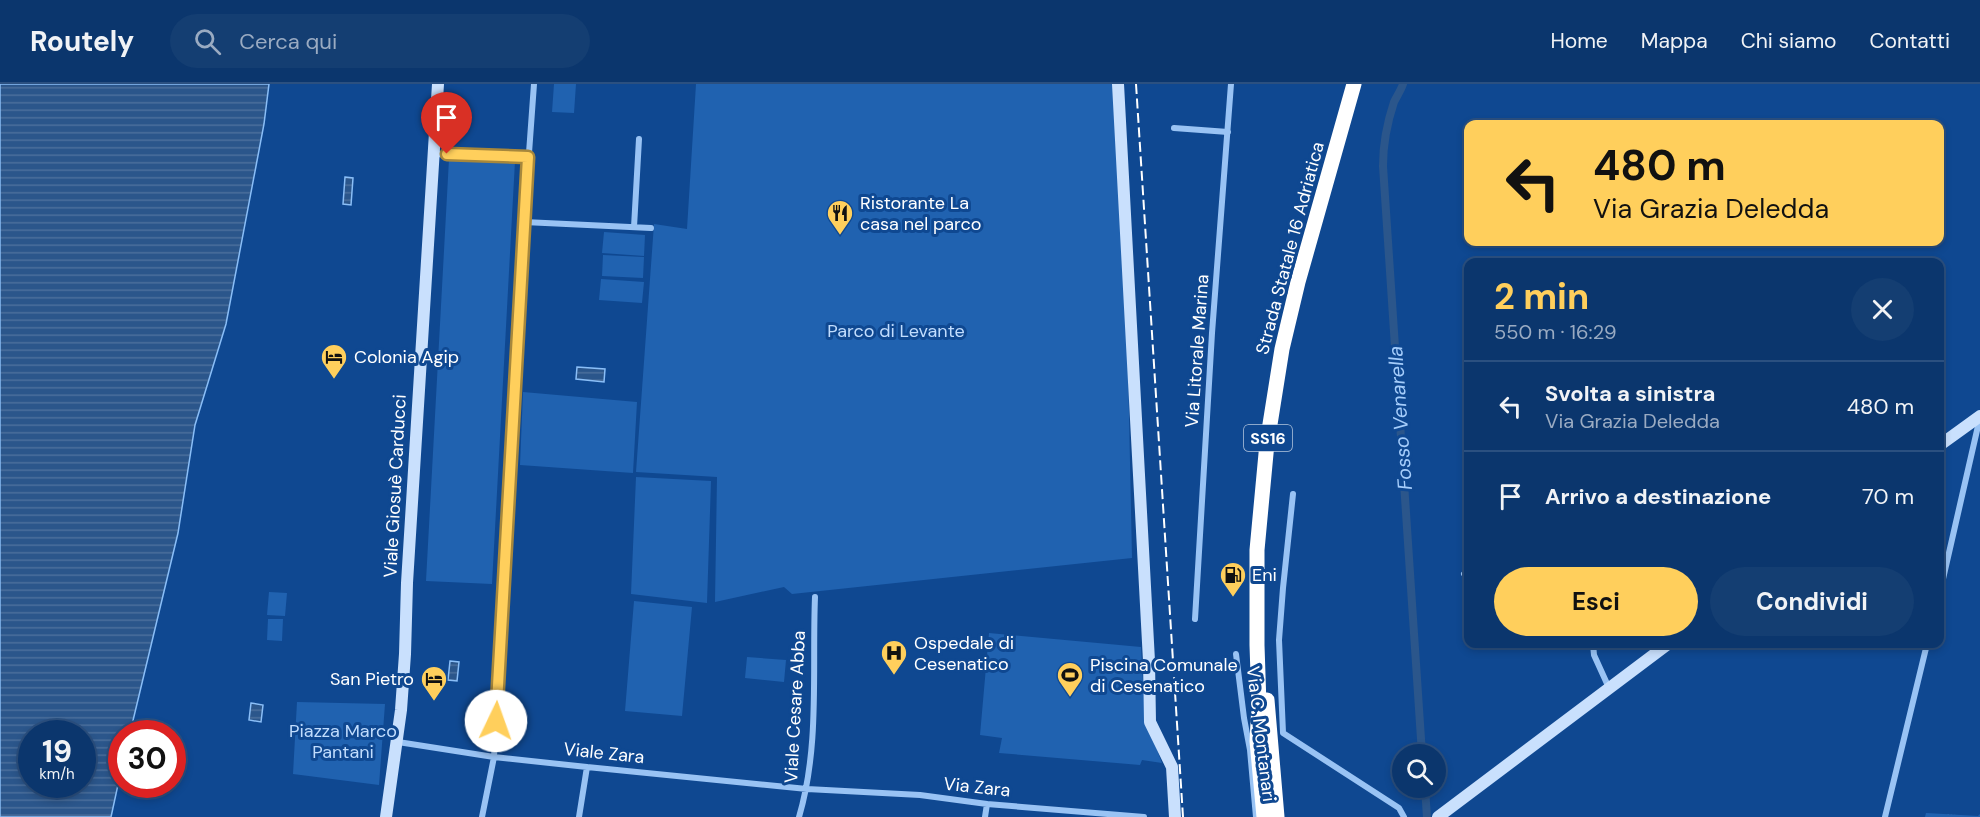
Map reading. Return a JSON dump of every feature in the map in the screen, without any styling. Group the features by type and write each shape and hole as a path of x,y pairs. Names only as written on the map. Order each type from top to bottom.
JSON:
{"highway":[{"name":"Strada Statale 16 Adriatica","path":"1264,817 1257,741 1259,705 1257,562 1267,443 1282,349 1298,282 1354,84"},
{"name":"Strada Statale 16 Adriatica","path":"1278,817 1265,644 1267,551 1276,449 1292,355 1307,287 1364,84"}],"street":[{"name":"Viale Giosuè Carducci","path":"386,817 398,742 405,654 407,583 438,84"},
{"path":"482,817 494,757 534,84"},
{"path":"1118,84 1149,661 1150,722 1172,767 1175,817"},
{"name":"Via Litorale Marina","path":"1195,619 1212,333 1231,84"},
{"path":"1174,128 1228,132"},
{"path":"634,227 639,139"},
{"path":"432,154 528,157"},
{"path":"524,222 651,228"},
{"path":"1944,442 1978,417"},
{"path":"1944,575 1978,426 1978,417"},
{"path":"1293,494 1280,640 1283,733 1398,808 1404,817"},
{"name":"Viale Cesare Abba","path":"799,817 807,789 814,699 815,597"},
{"path":"1593,648 1594,655 1609,688"},
{"path":"1440,815 1663,648"},
{"path":"1885,817 1926,648"},
{"name":"Via C. Montanari","path":"1236,654 1250,750 1256,817"},
{"name":"Viale Zara","path":"398,742 494,757 807,789"},
{"path":"579,817 587,767"},
{"name":"Via Zara","path":"807,789 920,795 987,804 1144,817"},
{"path":"986,817 987,804"}],"green space":[{"path":"554,84 576,84 574,113 552,112"},
{"name":"Parco di Levante","path":"696,84 1113,84 1127,319 1132,558 792,594 784,587 715,602 717,477 636,472 654,224 687,229"},
{"path":"449,159 515,161 492,584 426,581"},
{"path":"604,232 645,235 644,256 602,253"},
{"path":"603,255 644,257 643,278 602,276"},
{"path":"601,279 644,282 642,303 599,300"},
{"path":"523,392 637,402 633,473 520,465"},
{"path":"636,477 711,481 707,603 631,594"},
{"path":"269,592 287,593 285,616 267,615"},
{"path":"634,601 692,607 682,716 625,711"},
{"path":"268,619 283,619 282,641 267,640"},
{"path":"989,633 1141,647 1145,718 1162,763 1142,760 1140,765 999,753 1002,738 980,735"},
{"path":"747,657 786,660 784,682 745,678"},
{"name":"Piazza Marco Pantani","path":"297,702 385,704 379,785 293,774"},
{"path":"1926,813 1978,816 1980,814 1980,817 1925,817"}],"shaded area":[{"path":"0,84 269,84 264,124 226,324 195,425 178,533 133,720 108,720 108,798 115,798 111,817 0,817"},
{"path":"345,177 353,178 351,205 343,204"},
{"path":"577,367 605,369 604,382 576,379"},
{"path":"450,661 459,662 457,681 448,680"},
{"path":"251,703 263,705 261,722 249,720"}],"waterway":[{"name":"Fosso Venarella","path":"1403,84 1389,118 1383,166 1421,744"},
{"name":"Fosso Venarella","path":"1426,798 1427,817"}],"railway":[{"path":"1136,84 1183,817"}],"place":[{"name":"Ristorante La casa nel parco","path":"840,236"},
{"name":"Colonia Agip","path":"334,380"},
{"name":"Eni","path":"1233,598"},
{"name":"Ospedale di Cesenatico","path":"894,676"},
{"name":"Piscina Comunale di Cesenatico","path":"1070,698"},
{"name":"San Pietro","path":"434,702"}],"route":[{"path":"447,154 528,157 496,721"}]}
